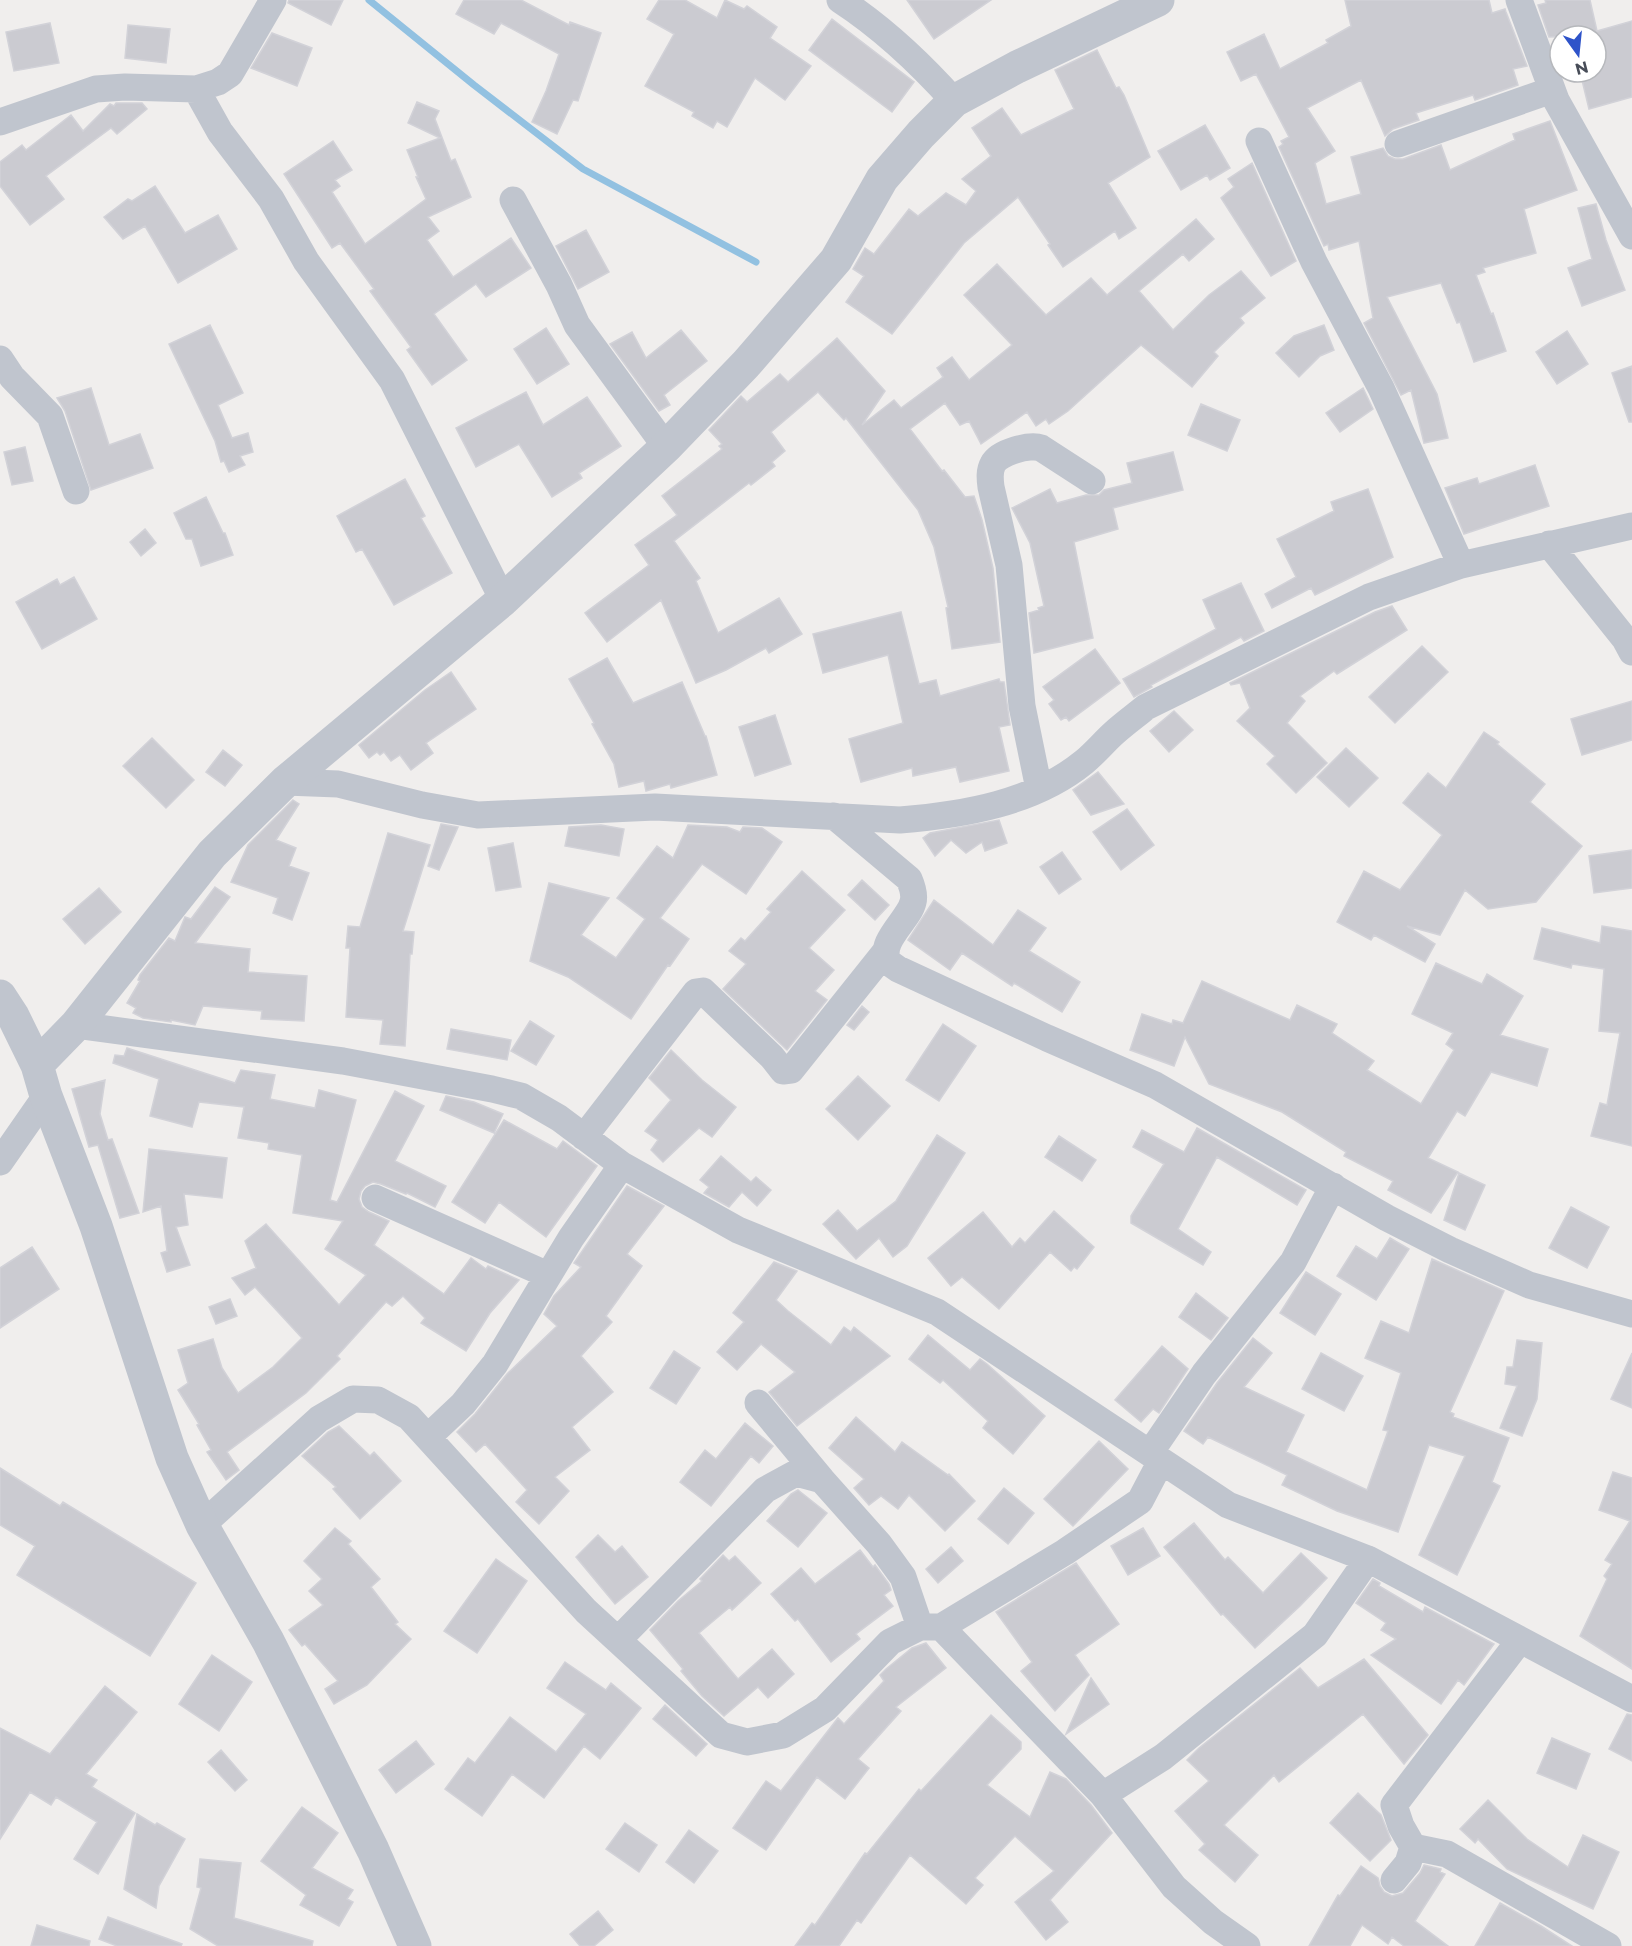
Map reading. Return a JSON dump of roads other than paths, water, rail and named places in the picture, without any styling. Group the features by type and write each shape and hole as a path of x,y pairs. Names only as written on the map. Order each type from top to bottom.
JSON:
{"street":[{"path":"0,122 96,89 125,87 196,89 218,82 230,74 273,0"},
{"path":"840,0 925,68 954,101"},
{"path":"0,1162 42,1080 76,1025 212,854 285,782 503,600 666,447 746,364 836,260 882,180 921,134 954,101 1017,67 1158,0"},
{"path":"1519,0 1552,90 1632,236"},
{"path":"196,89 220,132 271,199 306,261 392,380 503,600"},
{"path":"1398,144 1552,90"},
{"path":"1259,141 1314,262 1381,388 1461,565"},
{"path":"513,200 559,285 577,325 666,447"},
{"path":"0,358 12,377 50,416 76,491"},
{"path":"1039,789 1022,706 1010,565 990,487 990,476 997,459 1028,446 1035,446 1052,454 1092,481"},
{"path":"285,782 338,784 422,805 478,815 655,807 900,820 933,817 1014,800 1053,783 1085,762 1116,731 1146,707 1370,597 1461,565 1632,526"},
{"path":"1549,544 1625,639 1632,652"},
{"path":"584,1137 696,992 703,992 772,1057 783,1071 791,1070 886,951 897,926 913,904 913,891 909,879 834,816"},
{"path":"886,951 888,962 898,969 1155,1085 1398,1223 1529,1285 1632,1314"},
{"path":"4,1010 42,1080 96,1226 172,1458 202,1525 268,1641 373,1850 415,1946"},
{"path":"76,1025 344,1061 520,1096 560,1118 622,1166 738,1230 937,1312 1228,1505 1368,1559 1632,1699"},
{"path":"428,1437 463,1404 495,1364 571,1238 622,1166"},
{"path":"202,1525 320,1419 353,1399 378,1400 409,1417 586,1611 721,1735 747,1742 783,1735 825,1709 890,1642 930,1627 1065,1552 1140,1502 1155,1457 1204,1374 1293,1262 1333,1186"},
{"path":"375,1198 548,1275"},
{"path":"758,1403 879,1544 903,1577 930,1627 1103,1795 1174,1887 1213,1922 1247,1946"},
{"path":"618,1640 765,1490 796,1473 822,1480"},
{"path":"1103,1795 1163,1757 1315,1635 1368,1559"},
{"path":"1394,1880 1408,1863 1413,1847 1401,1826 1394,1805 1520,1640"},
{"path":"1413,1847 1447,1854 1608,1946"}],"waterway":[{"path":"369,0 583,169 756,262"}]}
